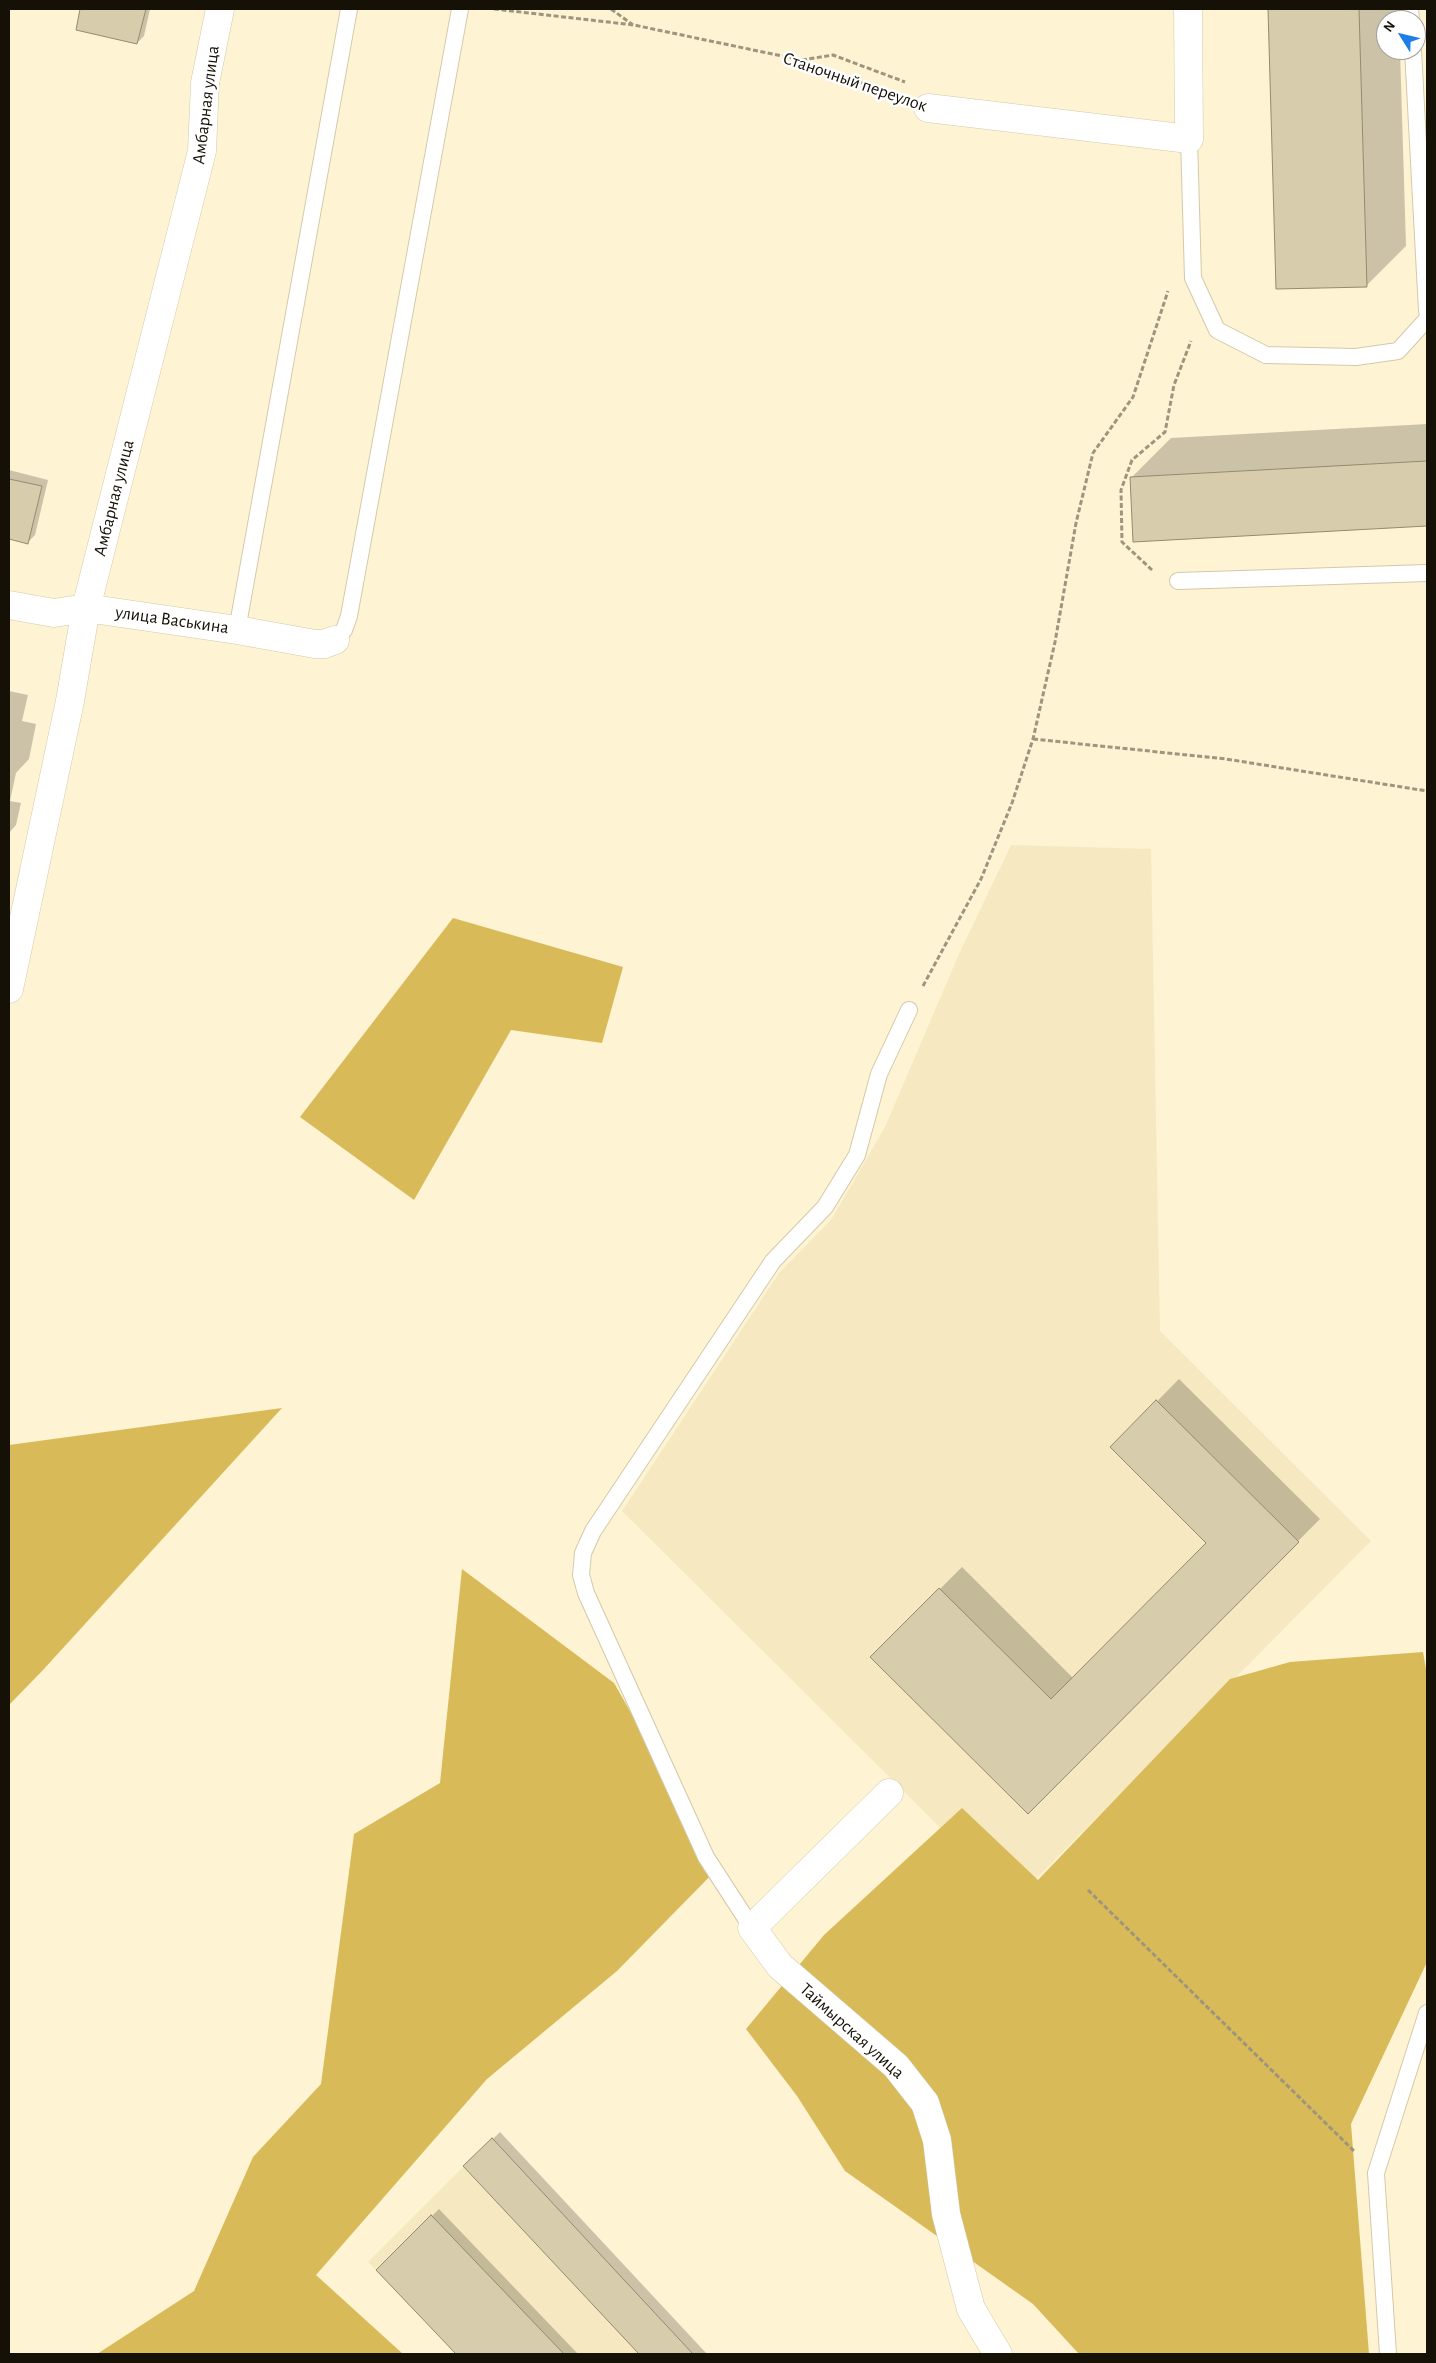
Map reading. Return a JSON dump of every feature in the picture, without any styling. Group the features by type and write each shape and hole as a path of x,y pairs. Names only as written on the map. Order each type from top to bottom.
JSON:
{"street":[{"name":"Амбарная улица","path":"9,989 70,701 86,608 202,151 205,83 220,9"},
{"path":"1188,9 1189,139"},
{"name":"Станочный переулок","path":"928,108 1189,139"},
{"name":"улица Васькина","path":"9,605 54,613 86,608 237,630 315,644 324,644 334,640"},
{"path":"752,1928 889,1793"},
{"name":"Таймырская улица","path":"752,1928 780,1966 896,2066 925,2103 937,2140 946,2214 971,2309 998,2354"}],"lane":[{"path":"237,630 349,9"},
{"path":"334,640 344,630 349,616 460,9"},
{"path":"1414,60 1427,310"},
{"path":"1189,139 1193,278 1217,330 1266,355 1356,357 1398,351 1427,319"},
{"path":"1178,581 1427,573"},
{"path":"752,1928 706,1857 586,1593 581,1574 583,1553 593,1531 773,1261 826,1206 857,1155 879,1074 909,1010"},
{"path":"1388,2354 1376,2172 1427,2013"}],"path":[{"name":"Станочный переулок","path":"494,9 634,25 801,60 928,108"},
{"path":"611,9 634,25"},
{"path":"801,60 833,55 908,83 928,108"},
{"path":"909,1010 981,879 1012,803 1033,739 1056,642 1076,523 1093,453 1133,397 1170,286"},
{"path":"1178,581 1150,569 1122,542 1121,490 1132,460 1165,432 1174,386 1205,303"},
{"path":"1033,739 1226,759 1427,791"},
{"path":"1088,1890 1376,2172"}],"shaded area":[{"path":"1011,845 1151,849 1160,1331 1371,1541 1014,1901 622,1511 779,1273 831,1220 885,1127 959,954"},
{"path":"453,918 623,967 602,1043 511,1030 414,1200 300,1117"},
{"path":"282,1408 43,1670 9,1705 9,1445"},
{"path":"462,1569 614,1683 719,1867 617,1971 487,2079 316,2275 403,2354 97,2354 194,2291 253,2157 321,2084 354,1834 440,1783"},
{"path":"1423,1652 1427,1675 1427,1962 1351,2124 1369,2354 1079,2354 1033,2304 845,2171 797,2096 746,2029 824,1935 962,1808 1038,1880 1230,1679 1290,1662"},
{"path":"492,2138 693,2354 456,2354 368,2262"}],"building":[{"path":"80,9 146,9 137,44 76,30"},
{"path":"1268,9 1359,9 1367,287 1276,289"},
{"path":"1427,461 1427,526 1133,542 1130,477"},
{"path":"9,479 42,486 28,544 9,539"},
{"path":"1156,1400 1299,1542 1028,1814 870,1657 939,1588 1051,1699 1206,1543 1110,1447"},
{"path":"492,2138 693,2354 639,2354 463,2166"},
{"path":"431,2215 564,2354 456,2354 376,2270"}]}
